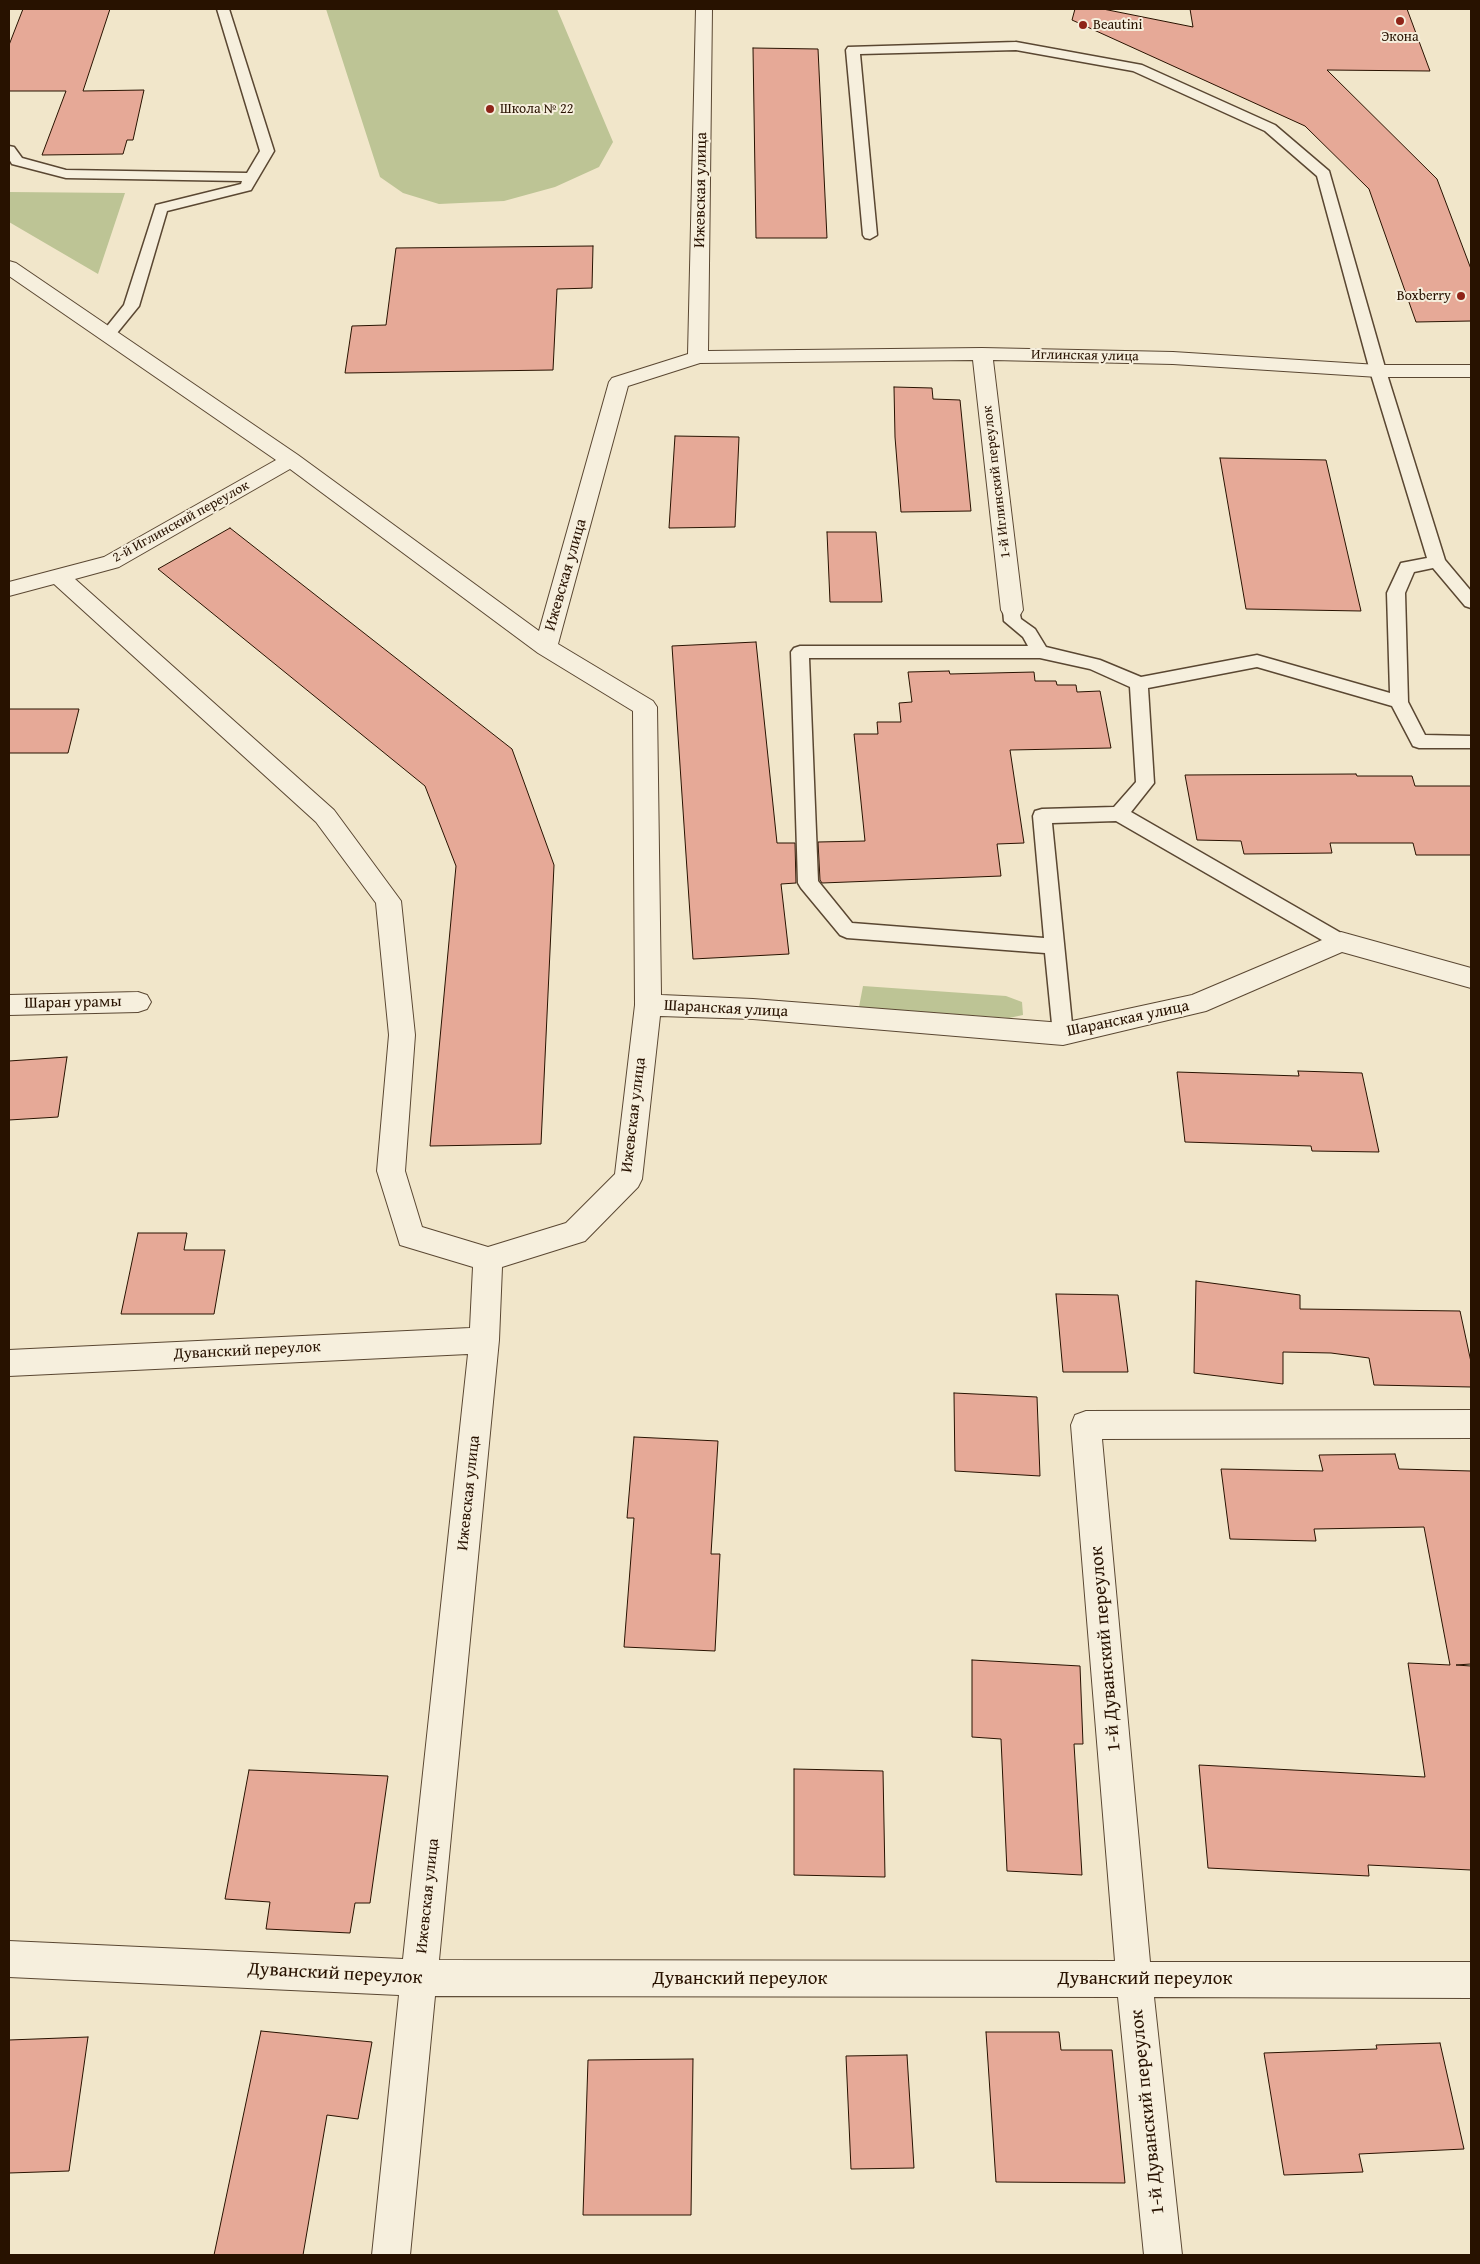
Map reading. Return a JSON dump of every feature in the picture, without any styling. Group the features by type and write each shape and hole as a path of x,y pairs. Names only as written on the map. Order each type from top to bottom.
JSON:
{"street":[{"name":"Ижевская улица","path":"391,2255 484,1340 488,1259 575,1232 628,1179 648,1005 645,707 546,647 619,382 698,357 704,9"},
{"path":"9,267 291,460 546,647"},
{"name":"Иглинская улица","path":"698,357 982,354 1172,358 1378,371 1471,372"},
{"name":"1-й Иглинский переулок","path":"982,354 1012,610"},
{"name":"2-й Иглинский переулок","path":"9,589 111,562 291,460"},
{"path":"58,576 325,816 388,900 402,1035 391,1171 410,1236 488,1259"},
{"path":"1341,942 1471,978"},
{"name":"Шаранская улица","path":"648,1005 753,1009 1063,1034 1197,1004 1341,942"},
{"name":"Шаран урамы","path":"9,1004 138,1002"},
{"name":"Дуванский переулок","path":"9,1363 484,1340"},
{"name":"1-й Дуванский переулок","path":"1163,2255 1134,1979 1086,1425 1471,1424"},
{"name":"Дуванский переулок","path":"9,1959 419,1978 1471,1980"}],"lane":[{"path":"108,335 130,306 161,208 246,187 267,151 223,9"},
{"path":"870,235 853,50 1016,46 1137,68 1270,128 1324,174 1378,371 1437,562 1471,602"},
{"path":"9,150 17,161 66,174 251,177"},
{"path":"1437,562 1407,567 1396,593 1399,702 1419,741 1471,742"},
{"path":"1012,610 1013,621 1029,634 1040,652"},
{"path":"1053,946 846,930 808,883 800,652 1040,652 1094,664 1139,684 1257,661 1399,702"},
{"path":"1119,814 1145,783 1139,684"},
{"path":"1063,1034 1053,946 1042,816 1119,814 1341,942"}],"green space":[{"path":"326,9 557,9 613,142 599,167 555,187 504,201 439,204 403,193 380,177"},
{"path":"9,192 125,193 98,274 9,222"},
{"path":"863,986 1006,996 1022,1002 1023,1015 1009,1018 859,1007"}],"building":[{"path":"23,9 110,9 83,91 144,90 133,140 127,140 123,154 42,155 66,91 9,91 9,45"},
{"path":"1075,9 1103,9 1193,27 1190,9 1407,9 1430,71 1327,70 1437,179 1471,269 1471,321 1416,322 1369,189 1305,126 1072,20"},
{"path":"753,48 818,49 827,238 756,238"},
{"path":"593,246 592,288 557,289 553,370 345,373 352,326 386,325 396,248"},
{"path":"894,387 932,388 933,399 960,400 971,511 901,512 895,437"},
{"path":"675,436 739,437 735,527 669,528"},
{"path":"1220,458 1326,460 1361,611 1246,609"},
{"path":"230,528 512,749 554,865 541,1144 430,1146 456,866 425,786 158,569"},
{"path":"827,532 876,532 882,602 830,602"},
{"path":"756,642 777,843 795,843 796,883 781,884 789,954 693,959 672,646"},
{"path":"949,671 950,674 1034,672 1035,681 1056,681 1057,685 1076,685 1077,692 1100,691 1111,748 1010,750 1024,843 997,844 1001,876 822,883 820,880 818,842 865,841 854,734 878,734 877,722 901,722 899,703 912,702 908,672"},
{"path":"9,709 79,709 68,753 9,753"},
{"path":"1356,774 1357,776 1412,776 1415,786 1471,786 1471,855 1416,855 1413,843 1330,843 1332,853 1244,854 1241,841 1197,840 1185,775"},
{"path":"67,1057 58,1117 9,1120 9,1061"},
{"path":"1298,1071 1362,1073 1379,1152 1312,1151 1311,1146 1185,1142 1177,1072 1299,1076"},
{"path":"138,1233 187,1233 184,1250 225,1250 214,1314 121,1314"},
{"path":"1196,1281 1300,1295 1300,1309 1460,1311 1471,1362 1471,1387 1374,1385 1369,1358 1331,1353 1283,1352 1283,1384 1194,1373"},
{"path":"1056,1294 1118,1295 1128,1372 1063,1372"},
{"path":"954,1393 1037,1397 1040,1476 955,1471"},
{"path":"634,1437 718,1441 711,1554 720,1554 715,1651 624,1647 634,1518 627,1518"},
{"path":"1395,1454 1399,1469 1471,1471 1471,1664 1456,1665 1471,1666 1471,1870 1368,1865 1369,1876 1208,1868 1199,1765 1425,1777 1408,1663 1450,1665 1424,1527 1314,1529 1316,1541 1230,1539 1221,1469 1323,1471 1319,1455"},
{"path":"972,1660 1080,1666 1083,1744 1074,1744 1082,1875 1007,1871 1001,1739 972,1737"},
{"path":"794,1769 883,1771 885,1877 794,1875"},
{"path":"249,1770 388,1776 370,1903 355,1903 350,1933 266,1929 270,1902 225,1899"},
{"path":"261,2031 372,2042 358,2119 327,2115 303,2255 214,2255"},
{"path":"986,2032 1059,2032 1061,2050 1112,2050 1125,2183 996,2182"},
{"path":"88,2037 69,2171 9,2173 9,2040"},
{"path":"1440,2043 1464,2149 1359,2154 1363,2172 1284,2175 1264,2053 1377,2049 1376,2045"},
{"path":"907,2055 914,2168 851,2169 846,2056"},
{"path":"693,2059 691,2215 583,2215 588,2060"}],"place":[{"name":"Экона","path":"1400,21"},
{"name":"Beautini","path":"1083,25"},
{"name":"Школа № 22","path":"490,109"},
{"name":"Boxberry","path":"1461,296"}]}
